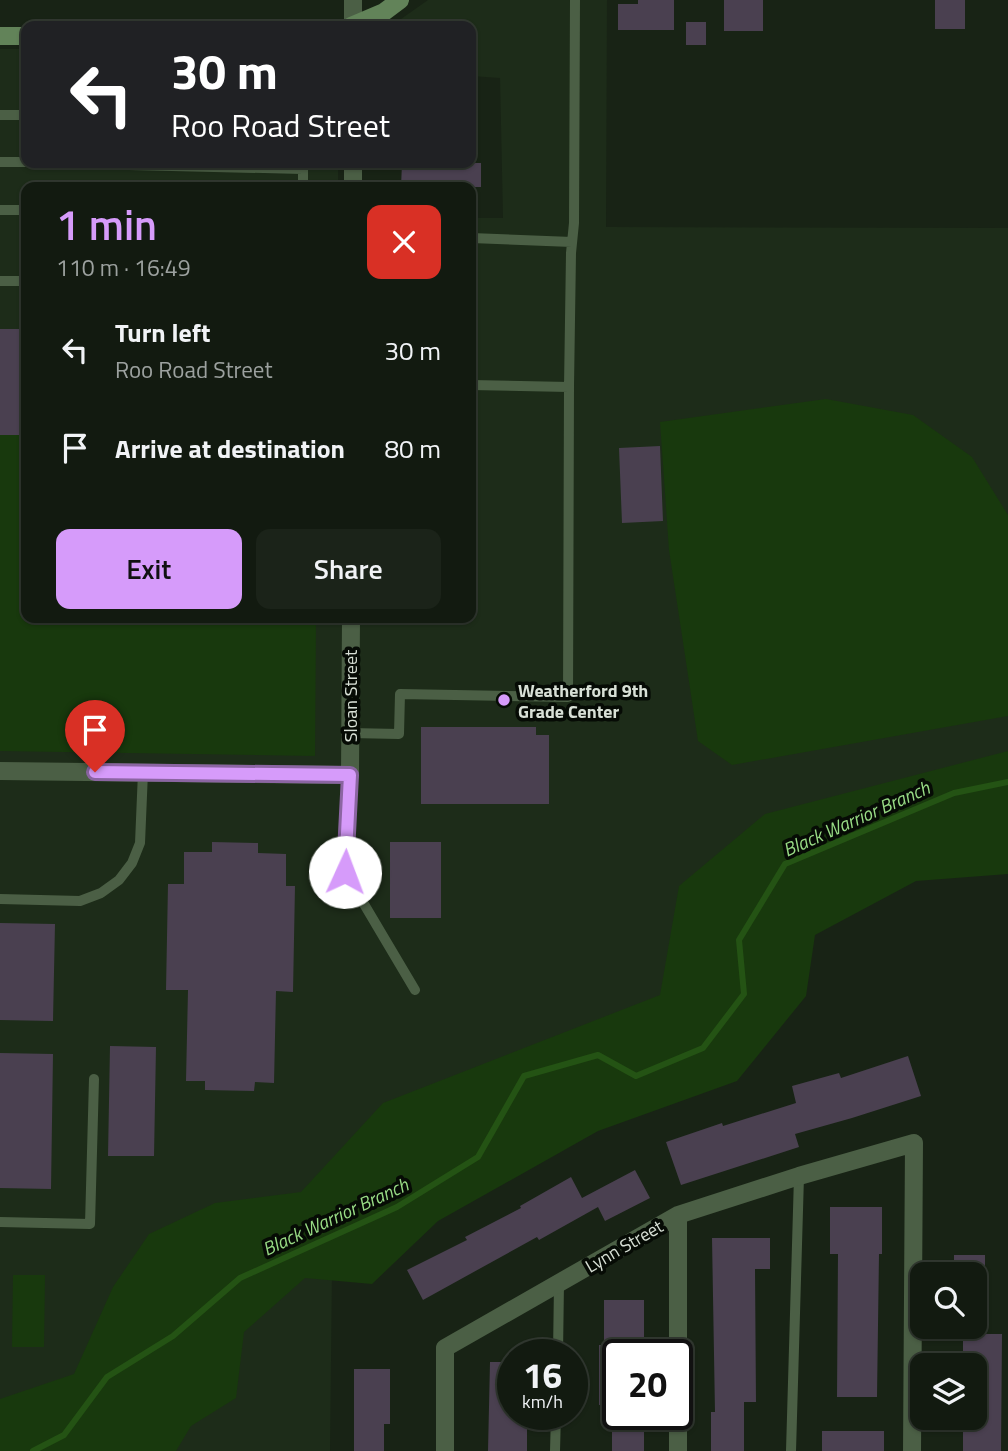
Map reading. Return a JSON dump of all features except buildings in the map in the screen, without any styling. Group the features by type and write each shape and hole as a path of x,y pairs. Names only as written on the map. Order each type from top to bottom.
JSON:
{"street":[{"path":"353,0 353,21"},
{"path":"364,21 384,12 400,0"},
{"path":"0,36 21,36"},
{"name":"Sloan Street","path":"350,775 351,623"},
{"path":"0,771 350,775"},
{"name":"Lynn Street","path":"445,1451 445,1349 678,1215 914,1143 912,1451"},
{"path":"678,1215 678,1451"}],"lane":[{"path":"350,733 399,734 400,694 568,696 569,387 574,223 575,0"},
{"path":"0,115 21,115"},
{"path":"0,162 21,162"},
{"path":"0,210 21,210"},
{"path":"476,238 572,242"},
{"path":"0,281 21,281"},
{"path":"476,385 569,387"},
{"path":"0,899 80,901 101,893 119,880 132,863 140,843 143,772"},
{"path":"350,775 345,872 415,990"},
{"path":"0,1222 90,1224 94,1079"},
{"path":"791,1451 799,1176"},
{"path":"558,1339 559,1283"},
{"path":"555,1451 556,1430"}],"shaded area":[{"name":"Weatherford 9th Grade Center","path":"428,0 607,0 606,227 1008,228 1008,782 740,940 332,1271 330,1451 0,1451 0,49 21,49 21,168 338,168 338,182 21,182 21,623 476,623 476,218 503,218 500,78 476,76 476,21 398,21"}],"green space":[{"path":"0,334 21,334 21,623 316,623 315,756 0,751"},
{"path":"826,399 913,415 972,457 1008,515 1008,716 732,765 698,741 669,550 660,422"},
{"path":"1008,751 1008,874 916,881 815,935 806,996 737,1081 598,1131 438,1221 372,1284 305,1278 244,1332 236,1398 191,1426 176,1451 0,1451 0,1399 74,1374 113,1287 149,1234 215,1203 301,1192 383,1103 660,995 679,886 765,814"},
{"path":"13,1275 45,1275 44,1347 12,1347"}],"waterway":[{"name":"Black Warrior Branch","path":"33,1451 64,1435 107,1377 173,1336 240,1278 397,1207 478,1157 524,1076 598,1055 636,1076 703,1048 744,994 739,940 785,864 954,793 1008,782"}],"place":[{"name":"Weatherford 9th Grade Center","path":"504,700"}],"route":[{"path":"95,772 350,775 345,872"}]}
